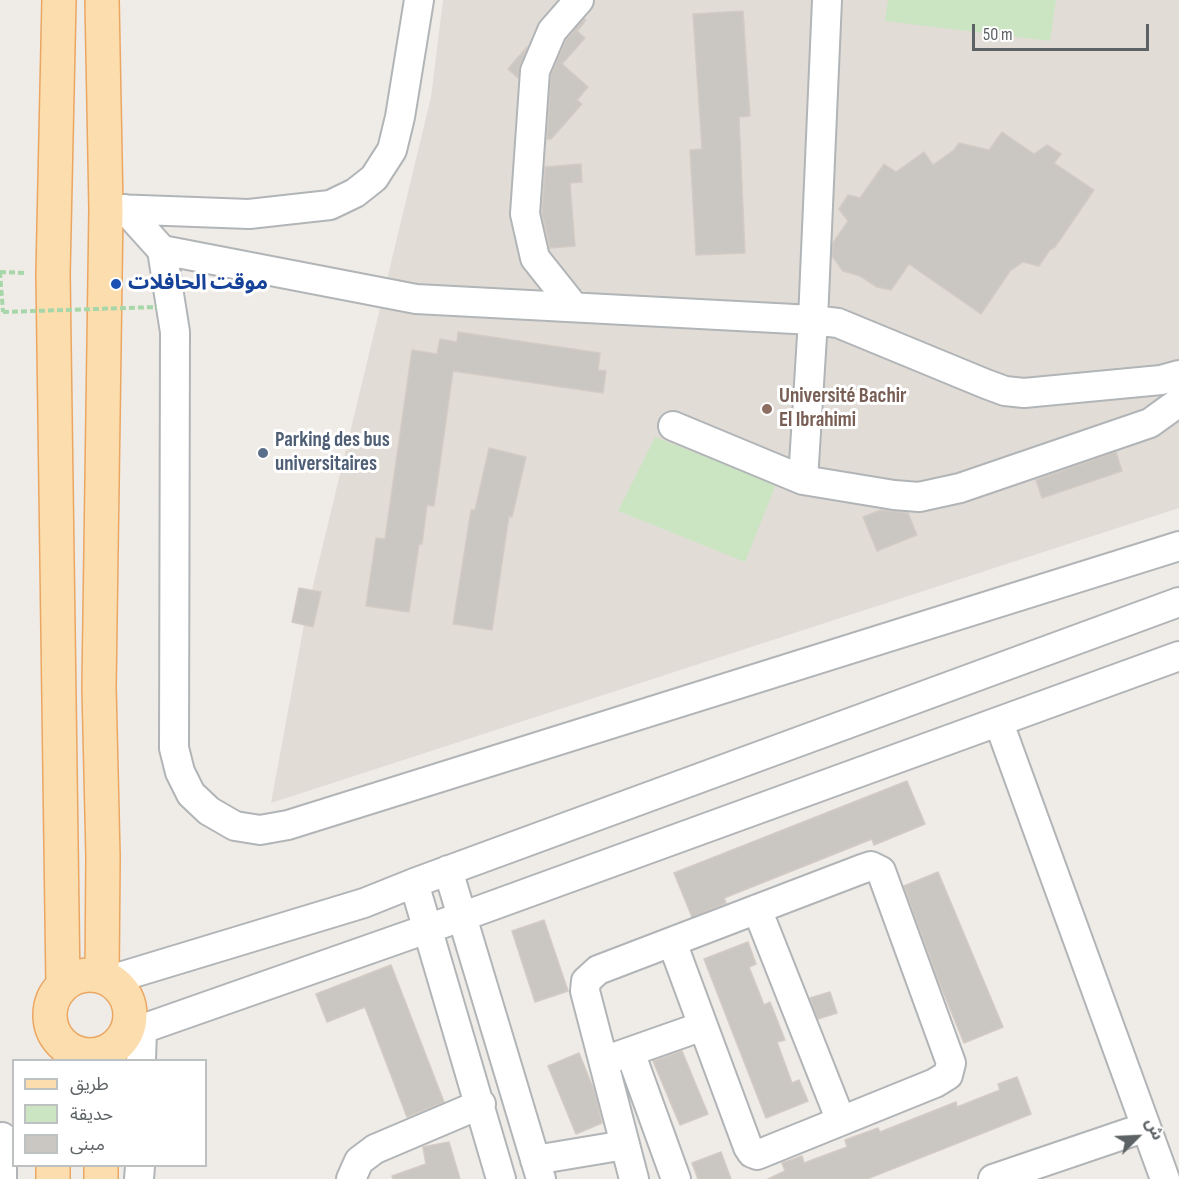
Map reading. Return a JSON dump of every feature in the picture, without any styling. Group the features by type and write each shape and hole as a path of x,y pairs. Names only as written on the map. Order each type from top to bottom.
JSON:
{"main road":[{"path":"59,0 52,274 63,985"},
{"path":"102,0 116,209 99,687 106,978"},
{"path":"86,974 106,978 120,988 127,998 130,1017 124,1048 94,1055 81,1055 70,1050 59,1051 50,1019 50,1006 55,994 73,978 86,974"}],"street":[{"path":"574,307 535,258 525,214 535,71 552,31 579,0"},
{"path":"803,480 813,320 827,0"},
{"path":"116,209 249,214 330,205 356,193 374,178 392,150 400,117 413,4"},
{"path":"116,209 162,250 416,299 838,323 1005,391 1024,393 1161,380 1179,375"},
{"path":"162,250 175,332 174,748 180,772 191,794 208,811 235,826 260,830 288,825 1179,546"},
{"path":"673,426 803,480 919,497 939,493 1150,423 1179,402"},
{"path":"106,978 364,903 448,870 1179,602"},
{"path":"124,1048 426,928 999,723 1179,656"},
{"path":"999,723 1165,1179"},
{"path":"634,1179 585,991 586,981 598,970 862,868 870,866 881,871 951,1063 948,1075 935,1083 757,1155 752,1153 672,942"},
{"path":"448,870 538,1170 625,1145"},
{"path":"414,883 481,1104 501,1179"},
{"path":"757,909 841,1121"},
{"path":"603,1061 703,1026"},
{"path":"630,1052 676,1179"},
{"path":"351,1179 359,1161 375,1149 481,1104"},
{"path":"993,1179 1062,1168 1146,1127"},
{"path":"2,1179 5,1136"}],"path":[{"path":"0,273 3,312 157,307"}],"shaded area":[{"name":"Université Bachir El Ibrahimi","path":"443,0 1179,0 1179,508 271,803 305,619 431,97"}],"green space":[{"path":"888,0 1056,0 1050,41 885,21"},
{"path":"655,437 776,484 745,562 618,511"}],"building":[{"path":"743,11 750,116 739,117 745,253 696,255 690,150 702,149 693,14"},
{"path":"584,19 586,20 577,31 585,38 562,64 588,87 577,100 582,104 551,139 547,139 551,75 566,40"},
{"path":"527,47 520,65 518,78 508,69"},
{"path":"1002,132 1034,154 1047,145 1061,154 1054,163 1094,190 1055,247 1049,251 1039,266 1023,262 1010,271 981,314 909,264 891,290 877,287 860,276 843,271 832,256 833,243 848,221 839,209 848,195 860,198 884,164 896,172 924,152 933,165 954,150 959,143 989,150"},
{"path":"581,164 582,182 570,183 575,246 550,248 542,213 545,167"},
{"path":"458,332 600,353 598,370 606,371 603,393 453,371 434,506 427,505 409,612 366,606 376,538 385,539 412,350 437,354 440,339 457,342"},
{"path":"489,448 526,457 512,517 509,516 492,630 453,624 471,510 475,510"},
{"path":"1116,452 1122,471 1042,498 1036,480"},
{"path":"881,510 908,513 917,535 877,551 863,517"},
{"path":"299,588 321,592 313,627 292,622"},
{"path":"907,781 925,824 874,845 872,839 724,898 726,903 692,917 674,873"},
{"path":"938,872 1003,1027 964,1043 904,886"},
{"path":"544,920 568,991 535,1002 512,931"},
{"path":"748,942 756,964 749,967 764,1005 770,1002 785,1040 777,1042 792,1083 799,1080 808,1101 766,1118 704,959"},
{"path":"391,965 444,1102 407,1117 365,1007 327,1022 316,994"},
{"path":"830,992 837,1013 818,1019 810,998"},
{"path":"682,1051 708,1114 680,1125 653,1061"},
{"path":"579,1053 594,1090 602,1123 576,1134 548,1066"},
{"path":"1017,1077 1031,1114 867,1179 768,1179 785,1171 782,1163 802,1156 804,1163 847,1147 845,1140 878,1128 880,1132 956,1102 957,1107 1000,1090 998,1084"},
{"path":"449,1142 460,1179 393,1179 392,1176 426,1164 423,1147"},
{"path":"721,1152 731,1179 698,1179 692,1163"}],"place":[{"name":"موقت الحافلات","path":"116,284"},
{"name":"Université Bachir El Ibrahimi","path":"767,409"},
{"name":"Parking des bus universitaires","path":"263,453"}]}
